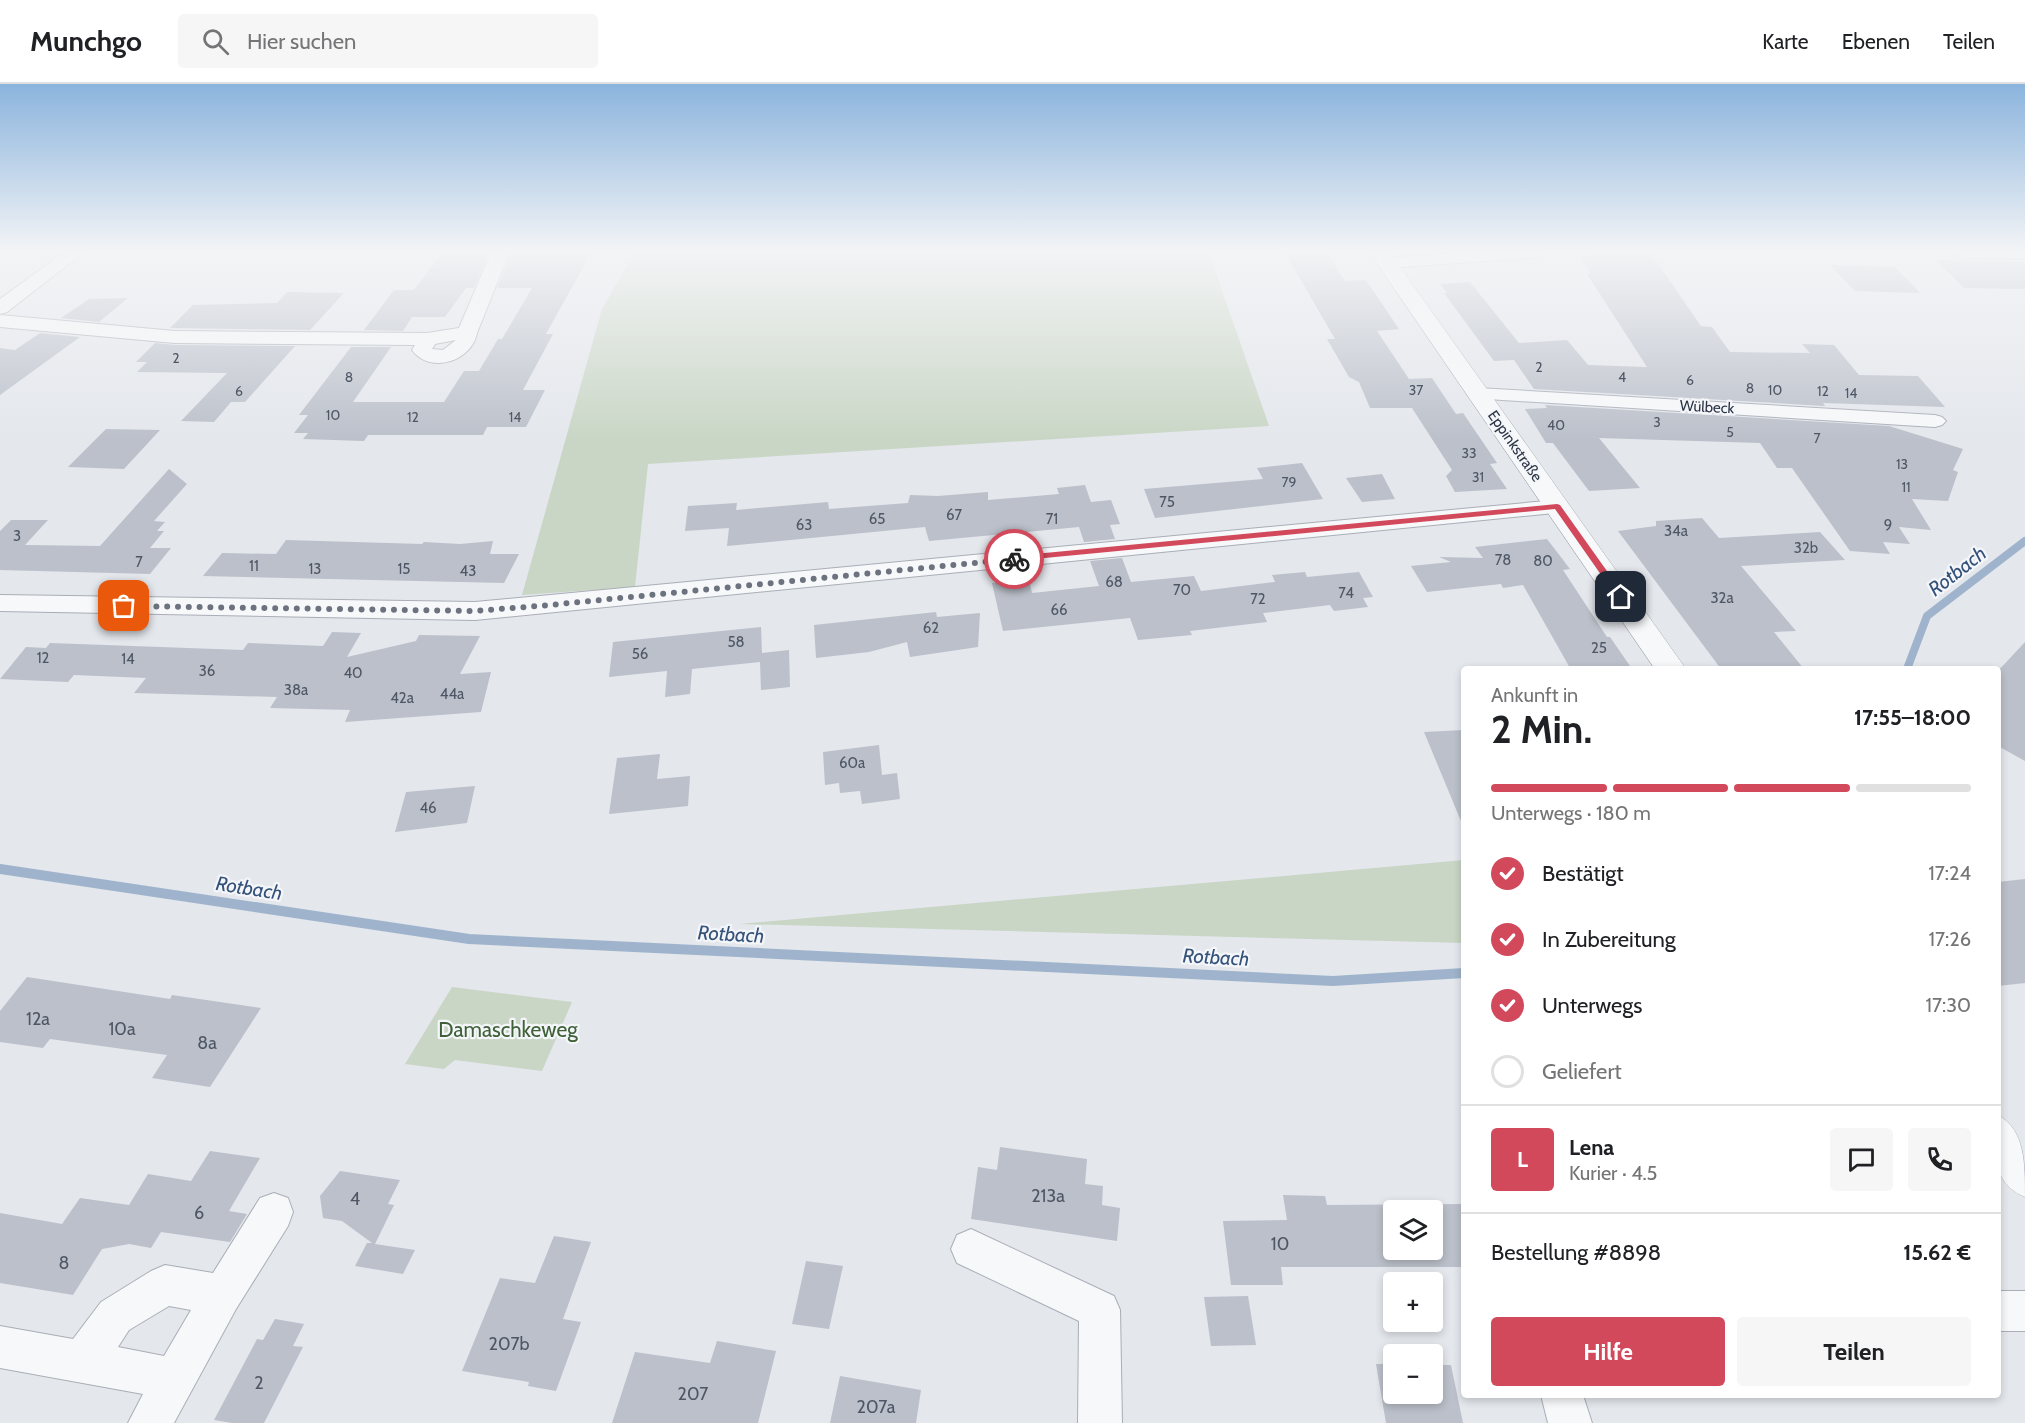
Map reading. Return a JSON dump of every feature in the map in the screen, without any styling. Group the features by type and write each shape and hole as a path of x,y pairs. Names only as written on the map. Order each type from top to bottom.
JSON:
{"street":[{"path":"0,321 175,337 427,339 422,347 423,353 443,356 463,347 475,315"},
{"name":"Eppinkstraße","path":"1423,315 1669,666"},
{"name":"Wülbeck","path":"1478,394 1935,421"},
{"path":"0,603 475,611 1174,542 1557,507"},
{"path":"2001,1140 2025,1175"},
{"path":"150,1423 222,1295 274,1212"},
{"path":"971,1249 1100,1310 1100,1423"},
{"path":"83,1361 115,1316 165,1285 222,1295"},
{"path":"2001,1311 2025,1311"},
{"path":"0,1347 175,1379"},
{"path":"1563,1398 1570,1423"}],"green space":[{"path":"600,315 1231,315 1269,426 648,464 635,587 522,595"},
{"path":"1461,860 1461,943 739,924"},
{"name":"Damaschkeweg","path":"452,987 572,1002 542,1071 455,1060 444,1069 405,1064"}],"building":[{"path":"65,315 107,315 99,322 61,318"},
{"path":"183,315 323,315 310,330 170,328"},
{"path":"375,315 446,315 412,317 403,331 364,330"},
{"path":"516,315 556,315 546,334 553,334 523,390 545,390 526,427 487,427 483,435 368,435 364,441 303,439 308,433 294,433 308,415 299,415 351,347 391,347 353,402 444,402 464,371 479,371 498,339 502,339"},
{"path":"1321,315 1390,315 1399,329 1377,331 1409,379 1432,378 1456,414 1463,413 1497,463 1490,464 1507,489 1455,492 1446,476 1452,470 1412,408 1370,408 1359,382 1349,377 1327,339 1335,339"},
{"path":"1461,315 1497,315 1519,343 1567,340 1588,365 1647,367 1614,315 1694,315 1701,326 1712,327 1730,352 1810,353 1802,344 1834,345 1859,375 1918,376 1945,407 1823,403 1825,406 1534,389 1514,360 1494,361"},
{"path":"40,333 80,337 0,395 0,348 15,350"},
{"path":"155,343 295,346 245,402 231,402 214,422 181,421 227,373 137,372 147,362 136,362"},
{"path":"1545,405 1889,426 1963,449 1953,470 1958,472 1948,501 1912,499 1931,530 1899,527 1910,544 1883,542 1890,554 1850,551 1792,468 1777,468 1760,443 1599,438 1640,488 1589,491 1553,443 1546,443 1525,409 1547,408"},
{"path":"106,429 160,430 124,469 68,467"},
{"path":"1302,463 1323,499 1155,518 1144,489 1263,479 1257,468"},
{"path":"169,469 187,484 154,521 165,522 157,531 164,531 150,548 171,548 150,574 0,570 0,531 11,520 48,520 25,545 100,546"},
{"path":"1382,474 1395,499 1362,502 1346,478"},
{"path":"1085,485 1091,502 1111,500 1120,524 1110,525 1115,539 1084,542 1079,527 929,541 925,527 727,546 729,528 685,531 688,506 737,503 736,510 828,502 829,509 908,503 910,495 938,496 988,492 988,500 1059,494 1057,488"},
{"path":"1702,518 1719,538 1820,532 1845,560 1741,566 1796,631 1774,632 1802,666 1719,666 1618,531 1656,526 1656,521"},
{"path":"1547,539 1570,569 1563,570 1607,637 1610,637 1630,666 1569,666 1523,585 1503,588 1501,584 1427,592 1411,566 1451,562 1439,557 1483,558 1475,547"},
{"path":"286,540 422,544 424,542 460,544 493,541 490,554 519,554 504,583 203,576 222,553 276,554"},
{"path":"1122,558 1131,582 1194,576 1201,591 1275,582 1272,575 1305,572 1307,577 1359,572 1373,597 1363,598 1368,607 1334,611 1330,605 1263,613 1267,622 1190,631 1192,635 1138,640 1130,618 1003,631 992,583 1029,580 1032,593 1099,586 1090,561"},
{"path":"936,612 937,617 980,613 978,647 910,657 907,642 869,652 816,658 814,625"},
{"path":"761,627 762,653 789,650 790,687 761,690 760,662 692,669 690,694 665,697 667,671 609,677 613,642"},
{"path":"332,632 361,633 347,657 416,641 419,635 480,636 460,674 491,672 481,712 345,722 350,710 270,708 277,697 134,693 146,678 74,675 68,682 0,679 26,647 46,648 50,643 243,650 248,643 323,646"},
{"path":"2025,642 2025,761 2001,748 2001,668"},
{"path":"1461,730 1461,821 1424,732"},
{"path":"879,745 882,775 897,773 900,799 862,804 860,791 840,793 839,783 825,785 823,752"},
{"path":"660,754 657,779 690,776 688,806 609,814 617,758"},
{"path":"475,786 467,823 395,832 406,792"},
{"path":"2025,879 2025,983 2001,986 2001,882"},
{"path":"27,977 170,999 172,995 261,1008 210,1087 152,1078 167,1055 50,1039 43,1048 0,1042 0,1011"},
{"path":"1000,1147 1087,1159 1085,1184 1103,1186 1102,1205 1120,1208 1117,1241 971,1219 978,1167 997,1170"},
{"path":"210,1151 260,1158 229,1211 247,1214 230,1242 161,1232 151,1248 129,1244 102,1249 73,1295 0,1283 0,1213 62,1224 80,1198 129,1205 148,1174 191,1181"},
{"path":"340,1171 400,1180 388,1204 394,1205 375,1244 415,1250 403,1274 355,1266 367,1243 372,1243 342,1221 323,1218 320,1196"},
{"path":"1283,1195 1325,1196 1327,1205 1383,1205 1383,1260 1443,1260 1443,1204 1461,1204 1461,1267 1281,1267 1283,1285 1231,1285 1223,1221 1287,1220"},
{"path":"554,1236 591,1242 563,1319 581,1322 556,1391 528,1386 529,1382 462,1371 500,1278 535,1283"},
{"path":"806,1261 843,1266 829,1329 792,1324"},
{"path":"1248,1296 1256,1345 1211,1346 1204,1297"},
{"path":"275,1319 304,1324 293,1346 303,1347 264,1423 232,1423 214,1420 257,1339 263,1340"},
{"path":"717,1341 776,1351 758,1423 612,1423 635,1352 710,1363"},
{"path":"1376,1364 1383,1364 1383,1404 1443,1404 1443,1365 1451,1365 1463,1423 1386,1423"},
{"path":"840,1376 921,1390 916,1423 830,1423"}],"waterway":[{"name":"Rotbach","path":"1908,666 1927,616 2025,541"},
{"name":"Rotbach","path":"0,869 469,939 1333,981 1461,973"}],"way so far":[{"path":"124,606 475,611 1014,559"}],"route":[{"path":"1014,559 1557,507 1621,597"}]}
